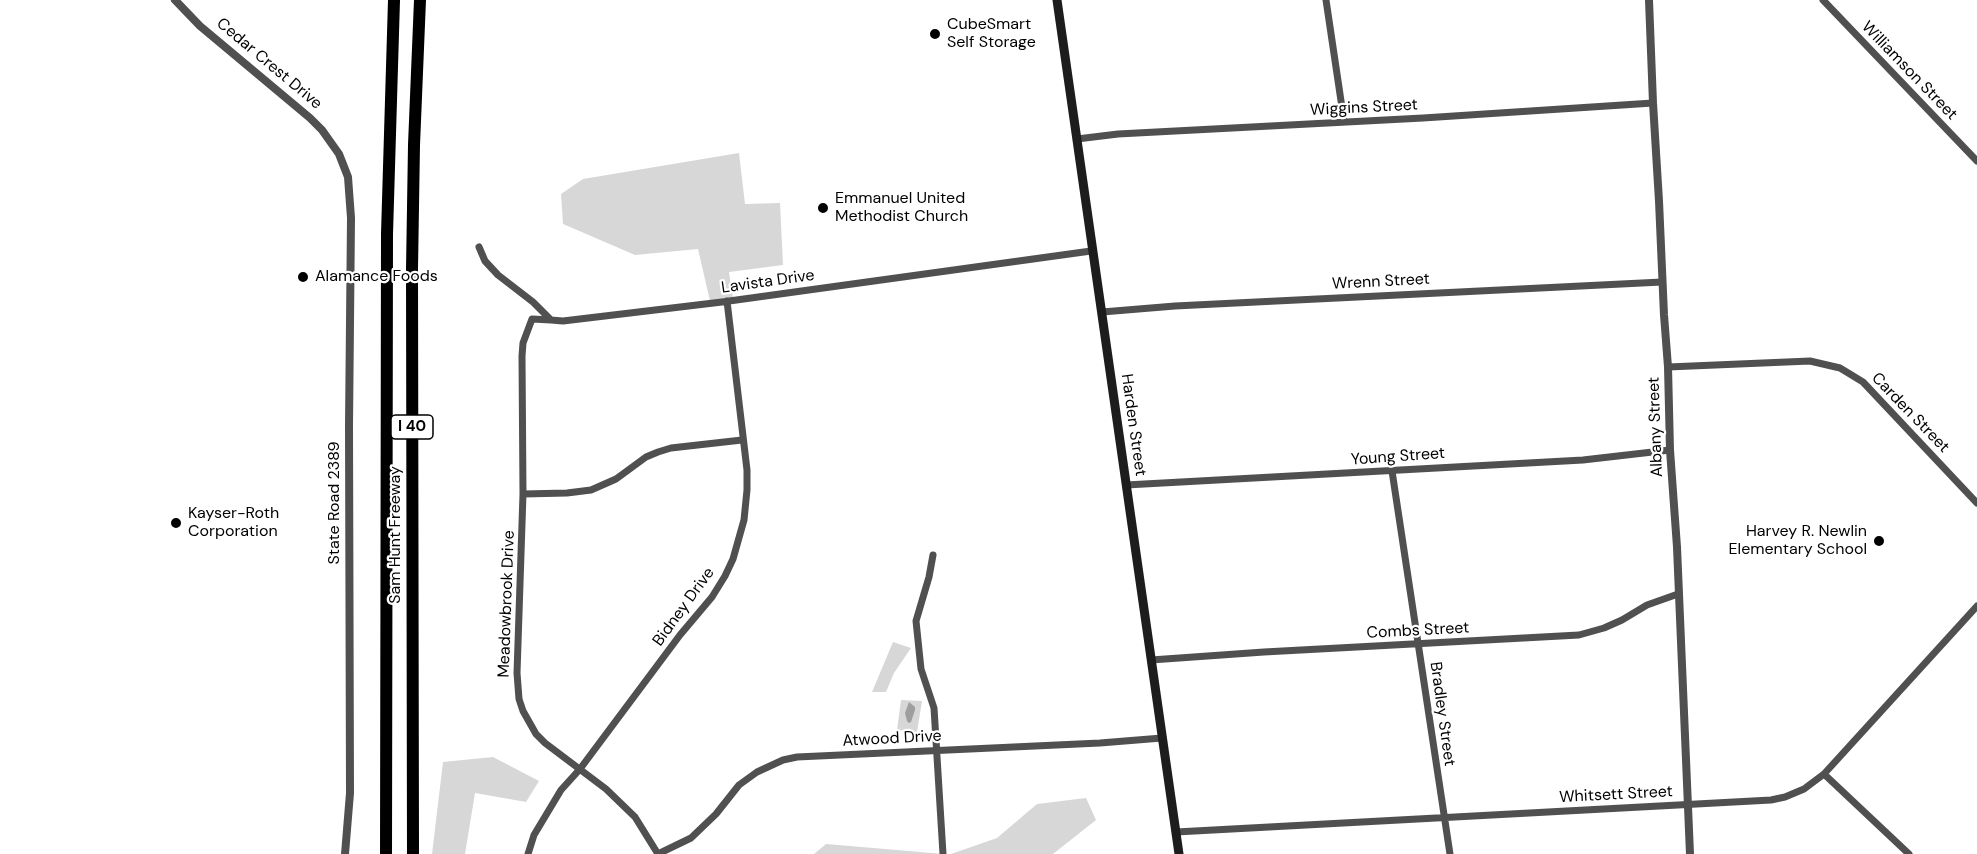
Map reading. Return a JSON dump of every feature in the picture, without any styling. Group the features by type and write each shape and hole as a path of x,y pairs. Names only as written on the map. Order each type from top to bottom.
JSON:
{"highway":[{"path":"389,0 390,91"},
{"name":"Sam Hunt Freeway","path":"386,854 387,234 394,0"},
{"name":"Sam Hunt Freeway","path":"413,854 412,269 414,134 420,0"}],"main road":[{"name":"Harden Street","path":"1056,0 1179,854"}],"street":[{"name":"Cedar Crest Drive","path":"175,0 200,26 310,118 322,130 339,154"},
{"path":"1326,0 1344,121"},
{"name":"Albany Street","path":"1649,0 1690,854"},
{"name":"Williamson Street","path":"1822,0 1977,161"},
{"name":"Wiggins Street","path":"1077,139 1118,134 1653,103"},
{"name":"State Road 2389","path":"339,154 348,177 351,218 350,793 345,854"},
{"path":"479,247 491,268 533,302 551,320"},
{"name":"Lavista Drive","path":"551,320 563,321 727,301 1091,251"},
{"name":"Wrenn Street","path":"1102,312 1175,306 1662,282"},
{"name":"Bidney Drive","path":"528,854 534,835 561,790 580,770 711,597 725,576 740,540 746,510 747,470 727,301"},
{"name":"Meadowbrook Drive","path":"551,320 532,319 523,343 523,494 517,673 519,699 536,734 606,789 635,817 658,854"},
{"name":"Carden Street","path":"1668,367 1810,361 1840,368 1863,382 1977,503"},
{"path":"523,494 577,493 591,490 616,479 646,457 658,452 671,448 742,440"},
{"name":"Young Street","path":"1126,484 1583,460 1670,450"},
{"name":"Bradley Street","path":"1392,471 1450,854"},
{"path":"933,555 916,621 921,669 934,708 943,854"},
{"name":"Combs Street","path":"1151,660 1579,635 1604,628 1647,605 1678,594"},
{"name":"Whitsett Street","path":"1176,832 1771,800 1791,795 1804,789 1824,774 1977,606"},
{"name":"Atwood Drive","path":"658,854 691,838 716,814 739,785 756,771 797,757 1100,743 1161,738"},
{"path":"1824,774 1909,854"}],"shaded area":[{"path":"739,153 745,204 780,203 783,265 729,272 733,298 710,301 698,249 635,255 563,224 561,194 583,179"},
{"path":"893,642 911,648 894,673 886,692 872,692"},
{"path":"901,700 922,701 917,732 897,730"},
{"path":"909,702 915,710 909,723 905,713"},
{"path":"493,757 539,781 526,802 475,793 465,854 432,854 443,762"},
{"path":"1086,798 1096,820 1053,854 951,854 997,838 1037,804"},
{"path":"826,844 944,854 814,854"}],"place":[{"name":"CubeSmart Self Storage","path":"935,34"},
{"name":"Emmanuel United Methodist Church","path":"823,208"},
{"name":"Alamance Foods","path":"303,277"},
{"name":"Kayser-Roth Corporation","path":"176,523"},
{"name":"Harvey R. Newlin Elementary School","path":"1879,541"}]}
